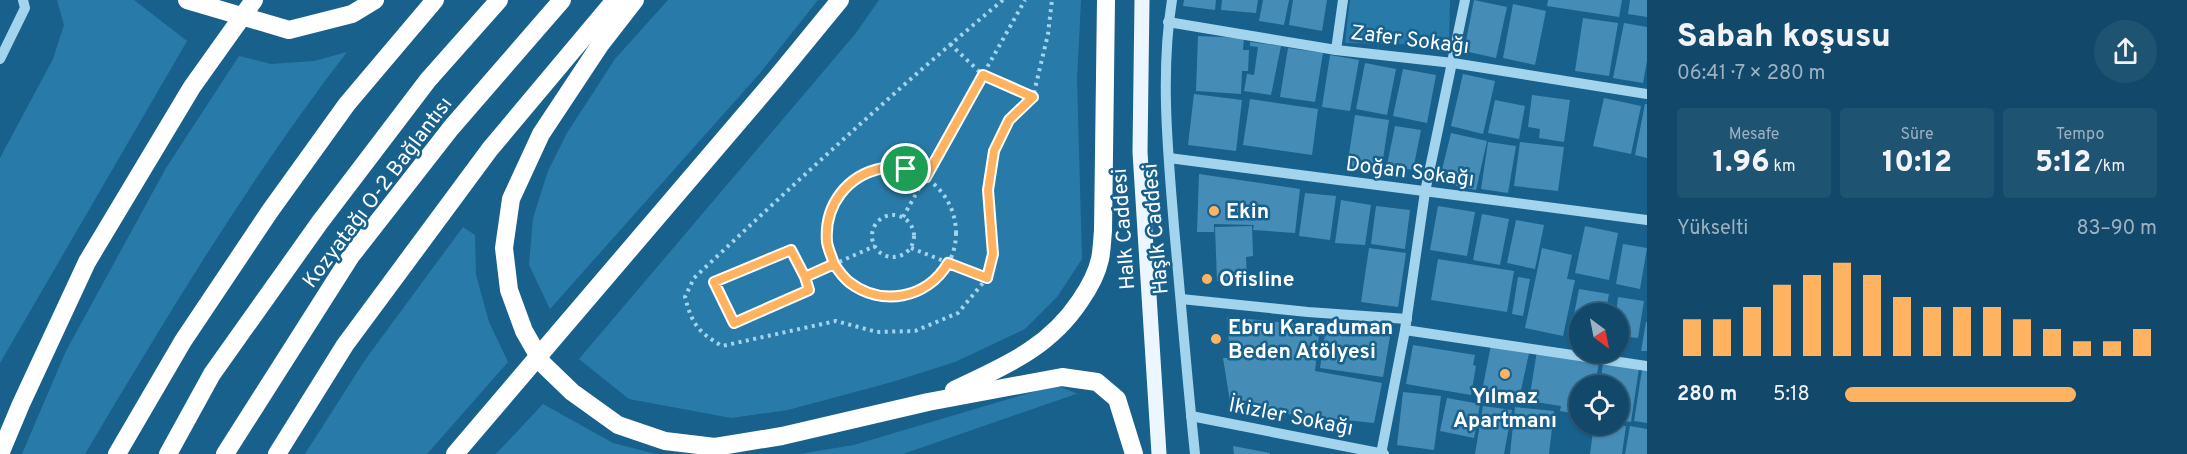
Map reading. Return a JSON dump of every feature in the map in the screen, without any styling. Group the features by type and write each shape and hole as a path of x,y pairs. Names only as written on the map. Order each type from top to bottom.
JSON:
{"highway":[{"path":"188,0 289,30 351,14 375,0"},
{"path":"0,454 87,262 192,87 254,0"},
{"path":"117,454 183,341 270,211 347,104 435,0"},
{"name":"Kozyatağı O-2 Bağlantısı","path":"168,454 212,374 320,222 428,80 499,0"},
{"name":"Kozyatağı O-2 Bağlantısı","path":"225,454 351,256 451,128 562,0"},
{"path":"277,454 345,345 490,149 615,0"},
{"path":"635,0 600,45 541,134 510,199 504,248 509,290 524,331 543,364 572,392 618,425 665,441 715,447 782,436 928,402 1062,377 1097,382 1117,399 1134,454"},
{"path":"455,454 840,0"},
{"path":"928,402 1012,362 1040,345 1068,319 1088,290 1100,260 1103,231 1106,0"}],"main road":[{"name":"Halk Caddesi","path":"1142,0 1140,152 1159,454"}],"street":[{"path":"0,59 25,8 23,0"},
{"name":"Haşlk Caddesi","path":"1172,0 1168,22 1166,74 1169,158 1195,454"},
{"path":"1336,50 1343,0"},
{"path":"1382,454 1406,325 1425,192 1465,0"},
{"name":"Zafer Sokağı","path":"1168,22 1336,50 1453,63 1647,94"},
{"name":"Doğan Sokağı","path":"1169,158 1647,220"},
{"path":"1180,299 1406,325 1647,366"},
{"name":"İkizler Sokağı","path":"1191,416 1382,454"}],"path":[{"path":"1003,0 811,167 694,278 685,297 689,314 702,334 722,346 836,321 877,332 915,331 958,313 987,278 993,254 988,190 994,151 1009,120 1033,97 1048,34 1052,0"},
{"path":"903,217 1025,0"},
{"path":"950,44 983,75 1033,97"},
{"path":"885,168 906,169 926,177 942,191 953,210 957,232 953,253 948,263 943,272 927,287 907,296 885,297 864,292 847,280 834,264 827,243 827,222 834,202 847,185 864,173 885,168"},
{"path":"890,214 903,217 913,227 914,241 911,248 900,256 892,257 879,252 872,233 878,221 890,214"},
{"path":"805,277 875,246"},
{"path":"911,248 987,278"},
{"path":"791,250 805,277 809,290 734,323 714,282 791,250"}],"shaded area":[{"path":"57,0 134,0 187,41 0,363 0,158 53,59 64,25"},
{"path":"668,0 818,0 760,73 550,309 529,265 533,218 548,171 567,133 615,59"},
{"path":"879,0 1081,0 1077,80 1082,259 1057,297 1025,329 955,362 892,382 788,410 731,418 629,399 579,359 856,33"},
{"path":"1350,0 1450,0 1449,45 1345,43"},
{"path":"347,52 276,149 210,249 85,454 22,454 66,351 166,168 239,56 271,64 314,61"},
{"path":"463,227 475,235 476,275 489,322 508,362 427,454 305,454 365,360"},
{"path":"1056,385 1080,395 1076,394 903,454 799,454 854,445"},
{"path":"543,404 613,443 656,454 496,454"}],"building":[{"path":"1184,0 1216,0 1215,10 1183,6"},
{"path":"1222,0 1258,0 1256,13 1221,10"},
{"path":"1263,0 1289,0 1284,25 1259,21"},
{"path":"1293,0 1327,0 1322,31 1289,25"},
{"path":"1474,0 1507,7 1496,58 1464,51"},
{"path":"1548,0 1622,0 1619,17 1547,6"},
{"path":"1630,0 1647,0 1647,17 1628,14"},
{"path":"1513,4 1546,11 1535,65 1503,58"},
{"path":"1583,18 1618,23 1609,76 1575,71"},
{"path":"1624,23 1647,27 1647,61 1643,83 1613,78"},
{"path":"1198,36 1244,38 1243,50 1249,50 1248,71 1242,71 1241,94 1196,91"},
{"path":"1250,42 1281,46 1271,95 1244,91 1247,74 1254,75 1258,47 1250,46"},
{"path":"1288,48 1323,53 1315,102 1280,97"},
{"path":"1330,55 1359,60 1350,111 1322,107"},
{"path":"1365,63 1396,69 1387,115 1356,109"},
{"path":"1403,69 1436,75 1427,123 1393,116"},
{"path":"1463,74 1495,81 1483,134 1451,126"},
{"path":"1194,94 1242,100 1236,151 1188,145"},
{"path":"1532,95 1570,100 1564,142 1539,138 1540,129 1528,127"},
{"path":"1604,98 1641,106 1631,154 1593,146"},
{"path":"1250,99 1318,109 1312,155 1243,145"},
{"path":"1495,100 1525,106 1519,139 1488,133"},
{"path":"1645,104 1647,104 1647,158 1635,155"},
{"path":"1355,115 1389,120 1381,172 1347,167"},
{"path":"1395,126 1421,130 1413,170 1387,165"},
{"path":"1451,133 1487,141 1476,190 1439,182"},
{"path":"1488,142 1516,146 1508,193 1481,189"},
{"path":"1520,142 1564,147 1558,191 1514,186"},
{"path":"1199,174 1300,189 1295,233 1253,230 1254,225 1214,224 1214,232 1197,232"},
{"path":"1305,193 1336,196 1330,240 1299,236"},
{"path":"1341,200 1371,205 1365,245 1335,243"},
{"path":"1376,206 1410,210 1405,249 1371,244"},
{"path":"1438,206 1475,212 1467,256 1430,250"},
{"path":"1482,214 1509,219 1500,265 1473,260"},
{"path":"1516,220 1544,225 1535,269 1507,263"},
{"path":"1252,226 1253,256 1246,257 1247,280 1217,281 1215,227"},
{"path":"1585,226 1618,233 1609,280 1575,273"},
{"path":"1623,244 1647,248 1640,289 1616,284"},
{"path":"1369,248 1406,253 1398,307 1361,302"},
{"path":"1542,248 1572,255 1567,279 1575,280 1563,336 1525,328"},
{"path":"1438,259 1514,271 1507,312 1431,300"},
{"path":"1518,277 1530,279 1523,316 1512,314"},
{"path":"1579,289 1609,294 1607,303 1576,303"},
{"path":"1618,297 1644,301 1638,338 1629,337 1629,303 1617,303"},
{"path":"1227,317 1320,326 1315,371 1382,383 1374,423 1231,408 1223,358 1230,358"},
{"path":"1327,321 1391,331 1383,377 1320,368"},
{"path":"1646,322 1647,351 1641,351"},
{"path":"1413,345 1475,355 1473,365 1476,366 1471,395 1406,384"},
{"name":"Yılmaz Apartmanı","path":"1491,345 1529,353 1518,404 1481,396"},
{"path":"1537,351 1569,357 1569,363 1599,363 1597,375 1569,375 1569,413 1560,411 1561,406 1529,401"},
{"path":"1603,363 1639,368 1631,422 1629,422 1629,375 1601,375"},
{"path":"1642,370 1647,371 1647,423 1634,421"},
{"path":"1403,392 1441,396 1434,450 1397,445"},
{"path":"1447,398 1480,404 1474,438 1440,431"},
{"path":"1483,406 1512,410 1504,454 1475,454"},
{"path":"1515,407 1554,411 1549,454 1510,454"},
{"path":"1630,426 1647,429 1647,454 1625,454"},
{"path":"1593,435 1625,435 1622,454 1590,454"},
{"path":"1233,446 1270,453 1270,454 1234,454"}],"place":[{"name":"Ekin","path":"1214,211"},
{"name":"Ofisline","path":"1207,279"},
{"name":"Ebru Karaduman Beden Atölyesi","path":"1216,339"},
{"name":"Yılmaz Apartmanı","path":"1505,374"}],"route":[{"path":"906,169 885,168 864,173 847,185 834,202 827,222 827,243 834,264 805,277 791,250 714,282 734,323 809,290 805,277 834,264 847,280 864,292 885,297 907,296 927,287 943,272 948,263 987,278 993,254 988,190 994,151 1009,120 1033,97 983,75 926,177 906,169"}]}
